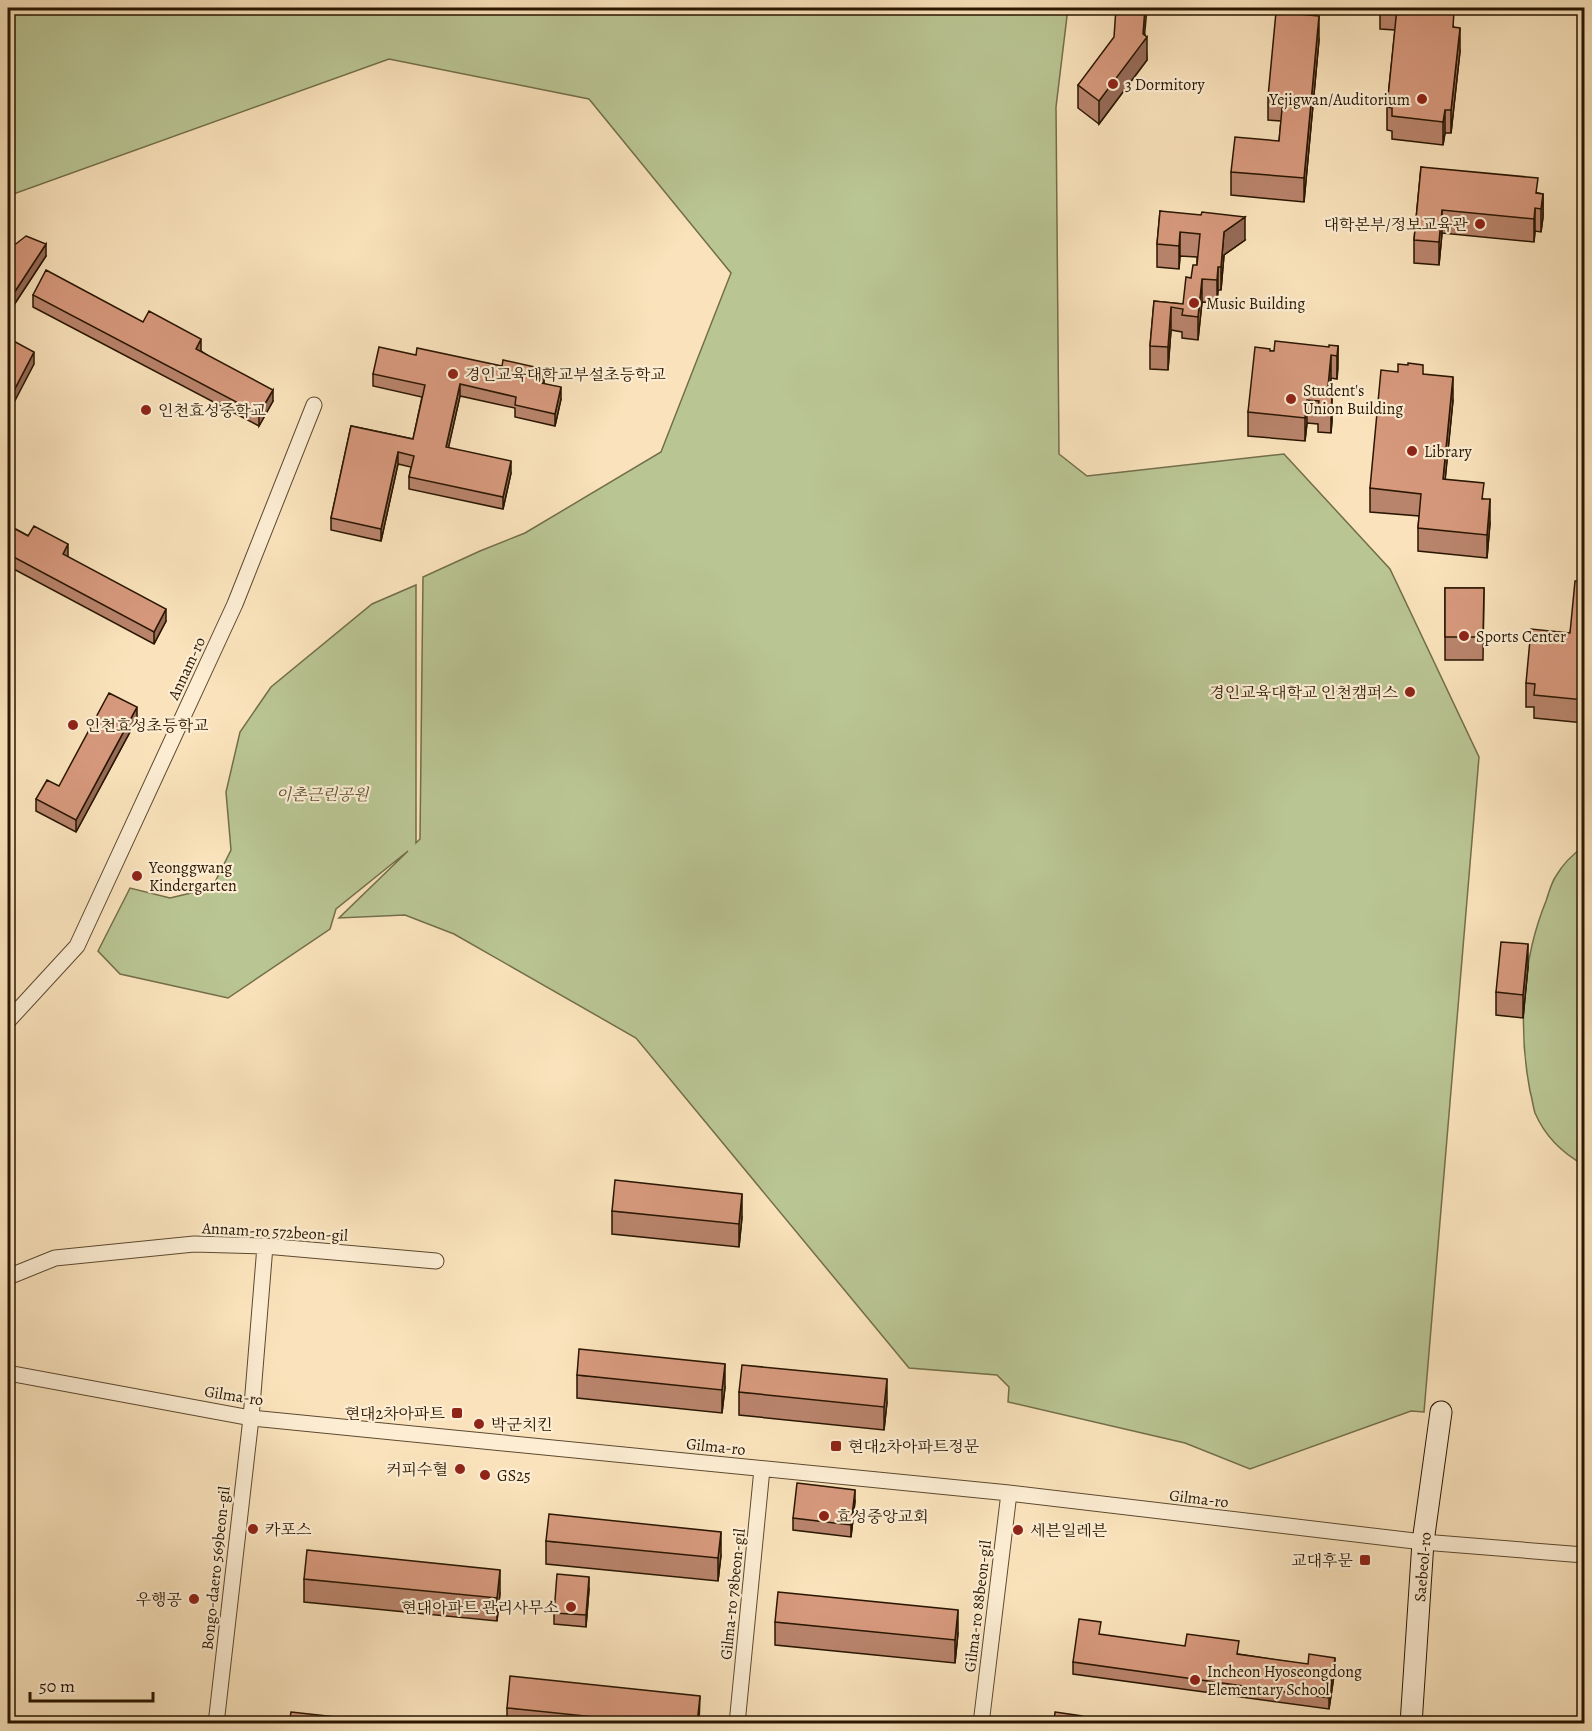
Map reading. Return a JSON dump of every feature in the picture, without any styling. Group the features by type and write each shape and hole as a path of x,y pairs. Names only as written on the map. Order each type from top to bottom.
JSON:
{"street":[{"name":"Annam-ro","path":"8,1020 77,946 235,604 314,405"},
{"name":"Annam-ro 572beon-gil","path":"8,1277 55,1258 194,1244 265,1246 436,1261"},
{"name":"Bongo-daero 569beon-gil","path":"216,1724 251,1418 265,1246"},
{"name":"Gilma-ro","path":"8,1373 251,1418 1009,1493 1423,1542 1584,1556"},
{"name":"Saebeol-ro","path":"1411,1724 1423,1542 1441,1412"},
{"name":"Gilma-ro 78beon-gil","path":"737,1724 762,1468"},
{"name":"Gilma-ro 88beon-gil","path":"981,1724 1009,1493"}],"green space":[{"name":"이촌근린공원","path":"8,8 1068,8 1056,107 1059,454 1087,476 1284,454 1390,569 1479,757 1424,1412 1411,1411 1250,1469 1185,1443 1008,1402 1009,1387 997,1375 909,1368 636,1038 454,934 405,915 339,918 408,851 336,909 330,929 228,998 120,974 98,951 130,888 170,898 212,888 231,850 226,792 240,732 271,687 372,604 416,585 416,843 420,839 423,577 525,533 661,452 731,273 589,99 389,59 8,196"},
{"path":"1584,846 1584,1165 1555,1143 1535,1113 1526,1067 1523,1019 1527,970 1538,924 1550,888 1562,867"}],"building":[{"path":"1116,8 1145,8 1143,34 1147,37 1099,101 1078,85 1114,37"},
{"name":"Yejigwan/Auditorium","path":"1397,8 1454,11 1453,27 1460,28 1451,110 1445,110 1443,122 1392,116 1392,108 1387,107"},
{"path":"1276,12 1319,16 1304,178 1231,172 1235,137 1279,141 1283,98 1268,97"},
{"path":"1421,167 1538,178 1536,193 1543,194 1541,209 1535,208 1534,219 1442,210 1439,242 1414,240"},
{"path":"1160,211 1201,215 1202,212 1245,217 1224,232 1221,267 1218,267 1217,280 1202,279 1198,317 1182,315 1183,309 1171,307 1168,347 1150,346 1154,301 1183,304 1186,277 1191,278 1193,265 1197,265 1200,234 1180,232 1179,246 1157,244"},
{"path":"26,236 46,244 10,299 8,298 8,250"},
{"path":"46,270 143,322 149,311 201,339 196,349 273,390 259,414 33,295"},
{"path":"8,338 34,352 8,402"},
{"name":"Student's Union Building","path":"1275,341 1338,346 1337,356 1331,355 1327,397 1332,397 1331,410 1318,409 1319,401 1307,400 1305,418 1248,412 1255,347 1274,351"},
{"path":"379,347 416,355 417,348 502,366 503,360 544,369 541,383 561,387 555,414 515,405 516,397 460,384 446,447 511,461 503,497 409,477 414,456 398,452 381,529 331,518 351,426 413,439 425,385 373,374"},
{"name":"Library","path":"1408,363 1423,365 1423,374 1453,377 1443,479 1484,483 1482,499 1490,499 1487,535 1418,528 1421,494 1370,488 1381,370 1398,372 1398,364 1408,365"},
{"path":"8,525 28,536 34,526 68,544 63,554 166,609 154,632 8,554"},
{"path":"1582,556 1584,557 1584,700 1534,695 1535,684 1526,683 1531,629 1570,633 1575,581 1579,581"},
{"path":"1445,588 1484,588 1483,637 1445,637"},
{"path":"109,693 137,707 76,820 36,799 47,780 59,786"},
{"path":"1501,942 1528,944 1523,995 1496,992"},
{"path":"615,1180 742,1194 739,1224 612,1211"},
{"path":"579,1349 725,1364 722,1390 577,1375"},
{"path":"742,1365 887,1379 884,1407 739,1392"},
{"name":"효성중앙교회","path":"797,1483 855,1490 851,1525 793,1518"},
{"path":"549,1514 721,1532 718,1558 546,1541"},
{"path":"307,1550 500,1570 497,1598 304,1579"},
{"name":"현대아파트 관리사무소","path":"557,1574 589,1577 586,1615 554,1613"},
{"path":"778,1592 958,1610 955,1640 775,1622"},
{"path":"1079,1619 1101,1622 1099,1634 1185,1646 1187,1634 1239,1641 1237,1654 1308,1664 1309,1654 1335,1658 1329,1698 1073,1662"},
{"path":"510,1676 700,1696 697,1724 662,1724 507,1708"},
{"path":"291,1712 400,1724 289,1724"},
{"path":"1055,1712 1082,1716 1081,1724 1054,1724"}],"place":[{"name":"3 Dormitory","path":"1113,84"},
{"name":"Yejigwan/Auditorium","path":"1422,99"},
{"name":"대학본부/정보교육관","path":"1480,224"},
{"name":"Music Building","path":"1194,303"},
{"name":"경인교육대학교부설초등학교","path":"453,374"},
{"name":"Student's Union Building","path":"1291,399"},
{"name":"인천효성중학교","path":"146,410"},
{"name":"Library","path":"1412,451"},
{"name":"Sports Center","path":"1464,636"},
{"name":"경인교육대학교 인천캠퍼스","path":"1410,692"},
{"name":"인천효성초등학교","path":"73,725"},
{"name":"Yeonggwang Kindergarten","path":"137,876"},
{"name":"현대2차아파트","path":"457,1413"},
{"name":"박군치킨","path":"479,1424"},
{"name":"현대2차아파트정문","path":"836,1446"},
{"name":"커피수혈","path":"460,1469"},
{"name":"GS25","path":"485,1475"},
{"name":"효성중앙교회","path":"824,1516"},
{"name":"카포스","path":"253,1529"},
{"name":"세븐일레븐","path":"1018,1530"},
{"name":"교대후문","path":"1365,1560"},
{"name":"우행공","path":"194,1599"},
{"name":"현대아파트 관리사무소","path":"571,1607"},
{"name":"Incheon Hyoseongdong Elementary School","path":"1195,1680"}]}
